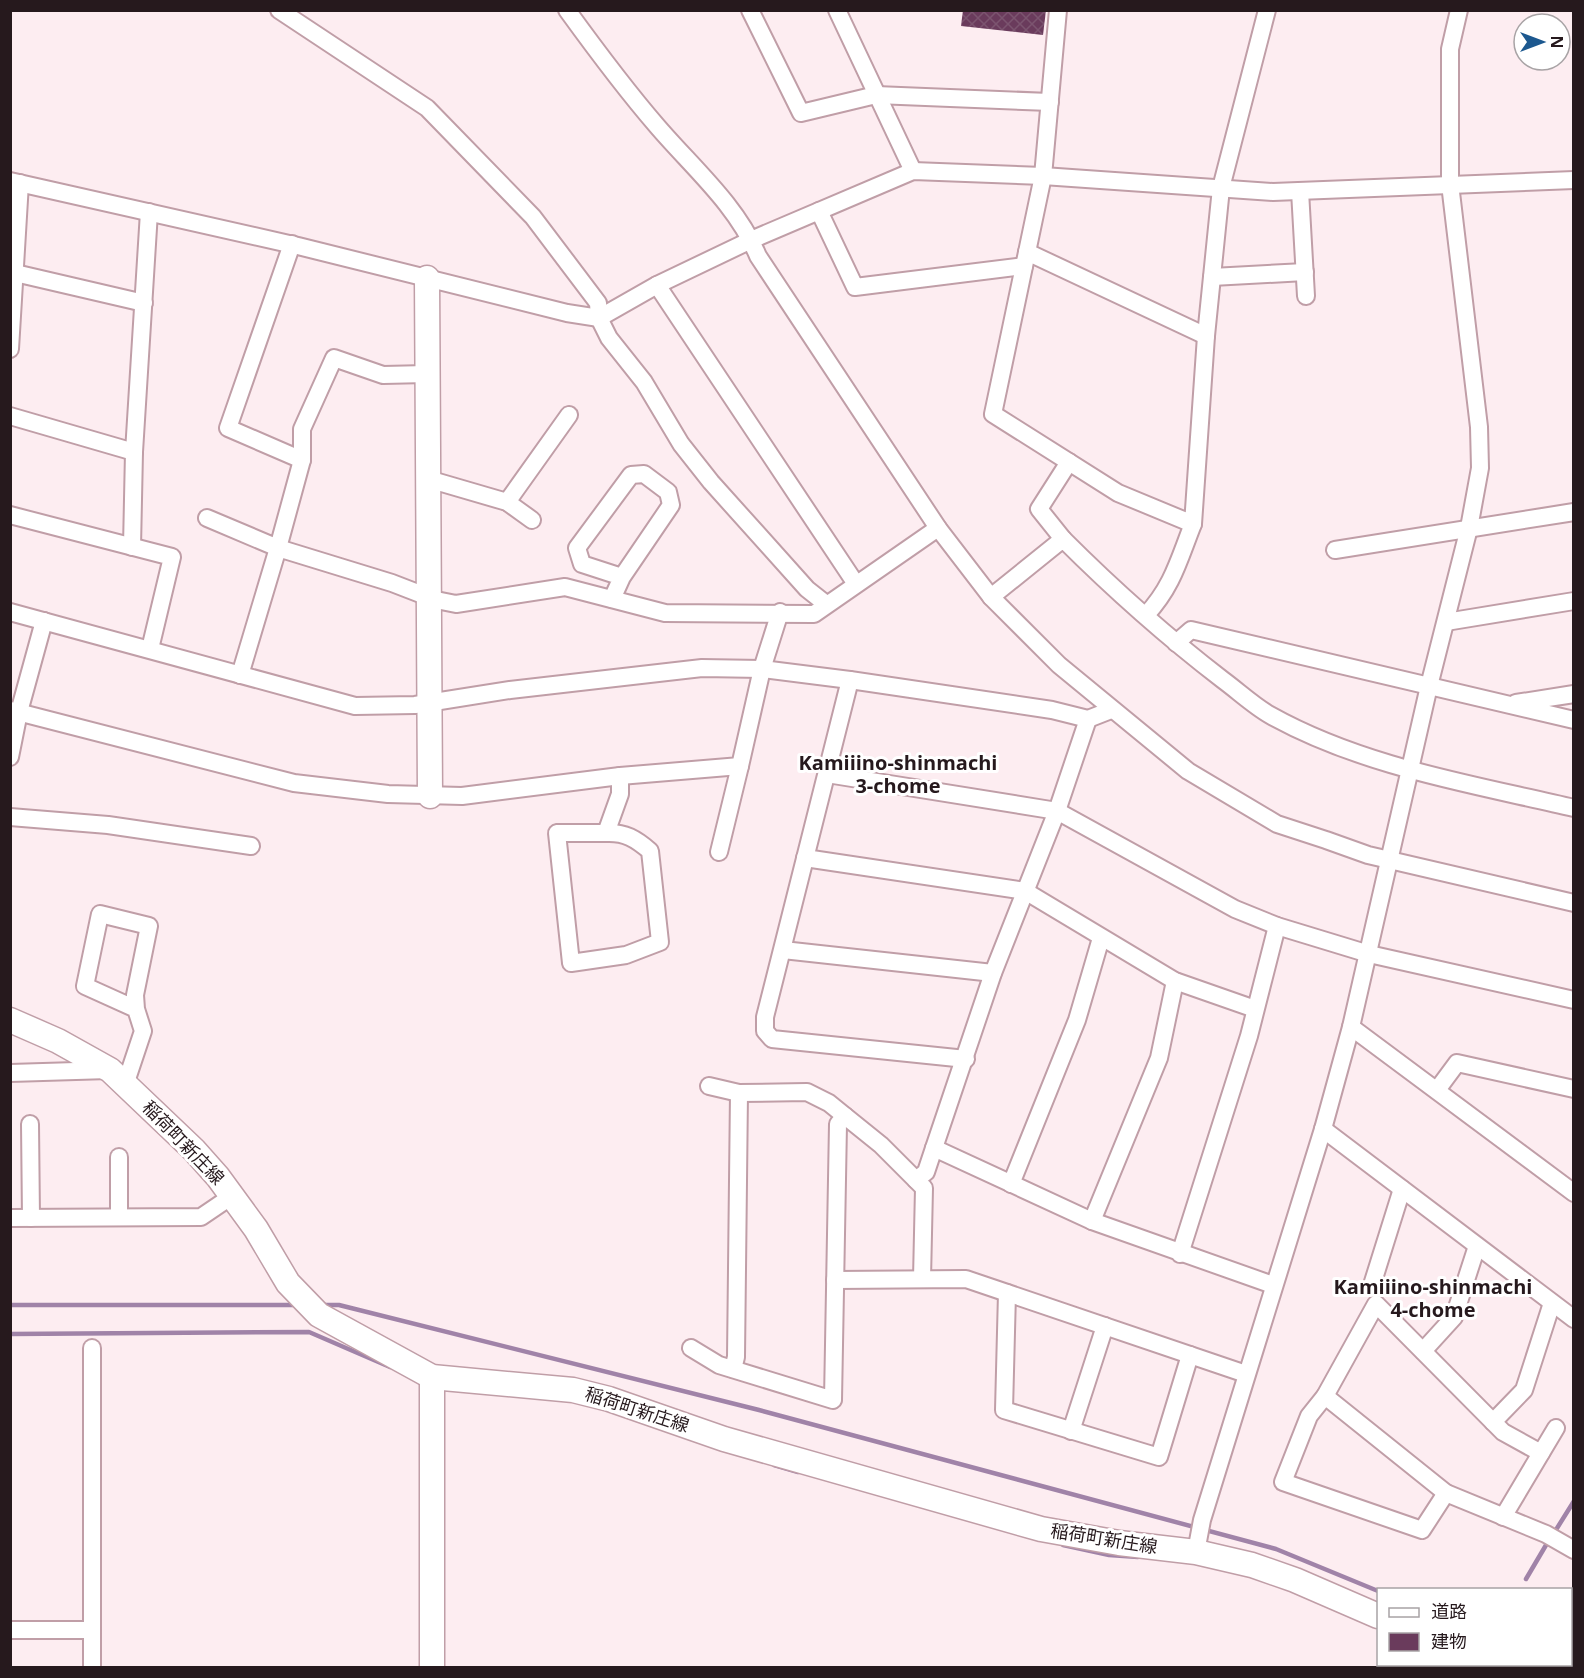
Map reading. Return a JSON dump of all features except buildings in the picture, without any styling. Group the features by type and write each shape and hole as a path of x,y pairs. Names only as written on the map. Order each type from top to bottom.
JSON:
{"main road":[{"path":"427,278 430,796"},
{"name":"稲荷町新庄線","path":"10,1020 58,1041 117,1078 194,1150 256,1229 288,1283 319,1315 432,1377 573,1390 609,1399 724,1439 1041,1529 1119,1544 1199,1535 1252,1565 1295,1580 1377,1616"},
{"path":"432,1377 432,1668"}],"street":[{"path":"279,10 427,108 533,217 598,303 599,318 609,338 644,382 681,444 711,482 807,589 826,604"},
{"path":"567,10 621,84 728,205 751,240 758,256 938,528 991,597 1059,665 1188,771 1277,824 1388,860 1574,903"},
{"path":"750,10 801,113 876,95 1050,102"},
{"path":"837,10 913,171"},
{"path":"1058,10 1043,176 993,414 1118,493 1193,524"},
{"path":"1146,615 1162,598 1172,581 1193,524 1206,336 1221,188 1267,10"},
{"path":"1199,1535 1246,1374 1323,1129 1351,1027 1429,686 1469,528 1480,468 1479,427 1450,184 1450,49 1460,10"},
{"path":"10,349 15,273 15,182 291,244 567,313 599,318 657,285 751,240 913,171 1043,176 1273,192 1574,180"},
{"path":"1300,191 1306,296"},
{"path":"819,211 855,287 1025,259 1206,336"},
{"path":"132,547 134,452 150,212"},
{"path":"291,244 228,428 302,460"},
{"path":"1212,277 1305,272"},
{"path":"15,273 144,303"},
{"path":"657,285 856,584"},
{"path":"240,675 302,460 302,429 334,358 383,375 427,374"},
{"path":"507,502 569,415"},
{"path":"10,416 134,452"},
{"path":"1069,462 1040,509 1064,539 1104,580 1176,643 1269,715 1341,747 1410,769 1574,808"},
{"path":"612,599 622,577 671,505 668,492 644,474 631,475 577,548 582,564 622,577"},
{"path":"428,479 507,502 532,520"},
{"path":"1335,549 1574,512"},
{"path":"10,515 172,557 150,649"},
{"path":"207,518 278,548 456,604 566,587 664,613 814,614 938,528"},
{"path":"991,597 1064,539"},
{"path":"1446,622 1574,601"},
{"path":"10,612 355,706 430,703 510,690 702,668 762,669 850,680 1052,710 1088,719 1111,710"},
{"path":"719,852 762,669 780,612"},
{"path":"10,757 15,711 44,621"},
{"path":"1176,643 1191,630 1574,720"},
{"path":"850,680 765,1017 765,1030 772,1039 966,1059"},
{"path":"1506,705 1574,694"},
{"path":"15,711 294,783 388,794 462,796 620,776 740,766"},
{"path":"916,1180 926,1172 993,974 1057,811 1088,719"},
{"path":"826,774 1057,811 1234,909 1277,926 1369,954 1574,1000"},
{"path":"606,833 620,794 620,776"},
{"path":"10,817 108,825 251,846"},
{"path":"616,832 635,838 650,851 660,942 626,955 571,963 557,833 606,833 616,832"},
{"path":"805,858 1024,891 1175,981 1254,1009"},
{"path":"10,1073 117,1078 143,1031 136,1010 135,995 150,926 100,914 85,986 136,1010"},
{"path":"1180,1254 1250,1036 1254,1009 1277,926"},
{"path":"1011,1184 1077,1020 1101,938"},
{"path":"783,950 993,974"},
{"path":"1092,1221 1159,1058 1175,981"},
{"path":"1351,1027 1574,1193"},
{"path":"1437,1090 1457,1063 1574,1089"},
{"path":"709,1086 739,1093 807,1092 830,1103 881,1145 924,1188 922,1279"},
{"path":"733,1369 736,1357 739,1093"},
{"path":"691,1348 733,1369 833,1400 838,1124 846,1116"},
{"path":"30,1124 31,1218"},
{"path":"1323,1129 1574,1320"},
{"path":"934,1148 1092,1221 1180,1254 1274,1285"},
{"path":"119,1157 119,1217"},
{"path":"1372,1285 1402,1189"},
{"path":"10,1218 201,1217 232,1196"},
{"path":"1423,1352 1454,1317 1477,1246"},
{"path":"835,1280 966,1279 1246,1374"},
{"path":"1007,1293 1004,1410 1159,1457 1190,1355"},
{"path":"1493,1422 1524,1390 1552,1303"},
{"path":"1446,1493 1422,1530 1283,1482 1309,1416 1325,1396 1376,1304 1503,1432 1541,1453"},
{"path":"1071,1431 1105,1326"},
{"path":"92,1348 92,1668"},
{"path":"1325,1396 1446,1493 1546,1534 1574,1550"},
{"path":"1503,1517 1556,1428"},
{"path":"10,1630 92,1630"}],"waterway":[{"path":"10,1305 299,1305"},
{"path":"322,1305 339,1305 759,1410 1276,1549 1377,1591"},
{"path":"10,1334 309,1332 390,1367"},
{"path":"774,1465 798,1472"},
{"path":"1554,1533 1574,1501"},
{"path":"1526,1579 1549,1540"},
{"path":"1063,1545 1109,1555 1138,1557"}],"district":[{"name":"Kamiiino-shinmachi 3-chome","path":"898,774"},
{"name":"Kamiiino-shinmachi 4-chome","path":"1433,1298"}]}
